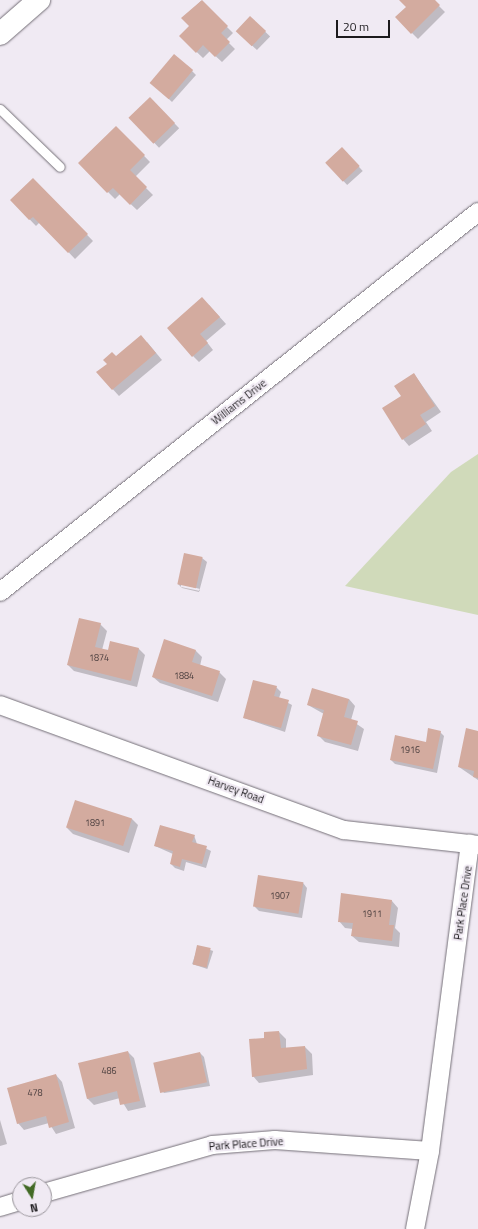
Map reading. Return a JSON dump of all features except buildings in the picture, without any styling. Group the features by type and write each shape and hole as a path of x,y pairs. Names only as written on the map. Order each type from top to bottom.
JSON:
{"main road":[{"path":"0,34 39,0"}],"street":[{"name":"Williams Drive","path":"0,592 478,212"},
{"name":"Harvey Road","path":"0,705 344,830 474,845"},
{"name":"Park Place Drive","path":"415,1229 430,1151 474,845"},
{"name":"Park Place Drive","path":"52,1191 212,1145 275,1140 430,1151"},
{"path":"0,1207 12,1203"}],"lane":[{"path":"0,110 60,167"}],"green space":[{"path":"478,454 478,615 345,586 451,472"}]}
